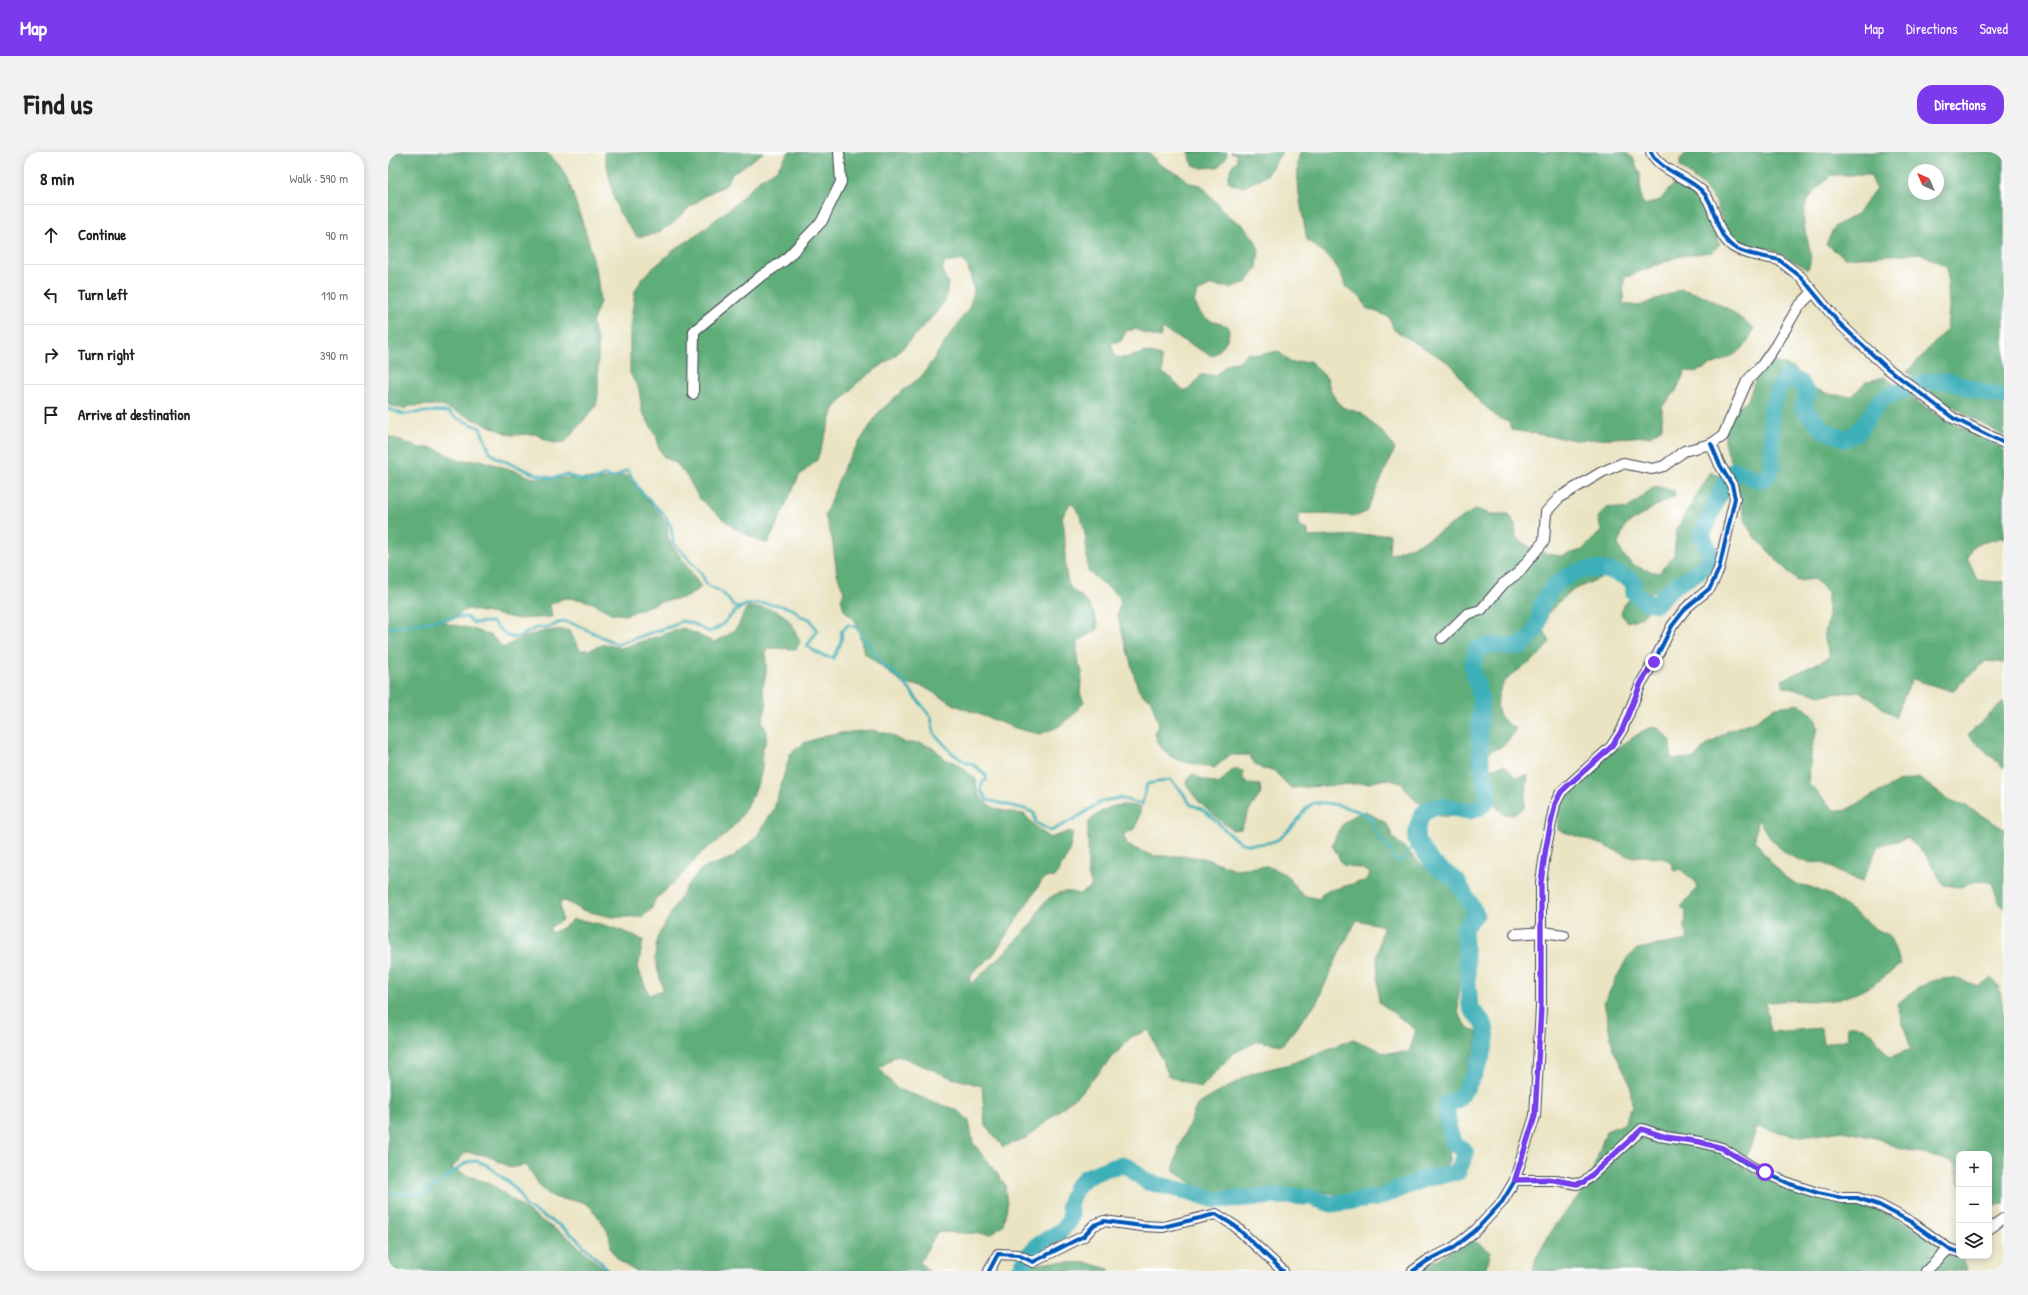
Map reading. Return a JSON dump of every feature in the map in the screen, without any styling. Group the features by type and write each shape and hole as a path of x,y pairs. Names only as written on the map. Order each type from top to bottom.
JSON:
{"street":[{"path":"693,394 694,330 760,277 786,260 822,221 841,182 839,152"},
{"path":"1651,152 1660,162 1682,175 1702,190 1712,205 1722,235 1731,245 1744,252 1779,260 1801,277 1838,322 1887,368 1953,418 2004,443"},
{"path":"1442,638 1467,614 1481,610 1503,584 1518,573 1544,541 1546,512 1560,498 1602,472 1622,463 1652,469 1664,466 1684,451 1712,444 1723,436 1747,381 1776,345 1798,307 1814,292"},
{"path":"1412,1271 1427,1261 1453,1248 1476,1230 1502,1202 1515,1180 1535,1116 1541,1007 1541,882 1546,847 1558,798 1573,780 1611,747 1622,730 1641,683 1654,662 1672,626 1692,602 1710,588 1720,569 1734,508 1734,490 1723,470 1712,444"},
{"path":"1515,934 1540,932 1564,935"},
{"path":"1515,1180 1548,1179 1577,1184 1584,1182 1642,1129 1666,1137 1700,1142 1722,1148 1752,1167 1790,1184 1818,1193 1842,1198 1857,1198 1879,1205 1911,1222 1954,1251 1926,1271"},
{"path":"989,1271 998,1254 1018,1255 1033,1262 1084,1236 1094,1225 1104,1221 1163,1227 1216,1214 1234,1226 1283,1271"},
{"path":"1992,1227 2004,1218"}],"green space":[{"path":"388,152 546,152 559,165 568,180 589,242 598,282 600,302 592,323 598,341 598,395 596,406 565,442 553,443 535,434 511,435 440,405 410,406 404,409 388,405"},
{"path":"604,152 764,152 732,174 725,186 713,191 691,206 672,224 655,234 637,237 619,212 614,199"},
{"path":"789,152 1148,152 1157,162 1181,175 1190,183 1201,185 1228,216 1243,225 1255,240 1259,250 1257,268 1247,282 1230,288 1211,285 1198,292 1194,301 1203,316 1211,321 1228,326 1229,330 1225,343 1212,356 1162,329 1160,338 1143,333 1136,329 1126,331 1121,341 1111,343 1115,357 1126,358 1146,352 1161,356 1163,374 1169,377 1184,391 1193,386 1201,375 1215,375 1229,363 1238,362 1247,353 1259,355 1278,351 1291,363 1310,361 1327,378 1331,392 1342,407 1361,413 1385,435 1395,449 1366,512 1357,516 1299,513 1299,527 1308,530 1308,537 1390,534 1389,555 1425,541 1476,509 1491,514 1509,514 1515,524 1516,538 1538,552 1561,556 1582,550 1601,531 1598,517 1608,507 1627,509 1655,486 1674,491 1675,497 1657,505 1625,526 1618,544 1625,557 1634,565 1645,570 1659,573 1674,555 1677,528 1711,472 1723,478 1728,488 1713,526 1700,543 1700,559 1695,567 1676,582 1651,593 1648,610 1643,616 1634,620 1627,622 1621,614 1623,605 1639,591 1637,583 1629,577 1607,575 1569,592 1548,613 1544,630 1550,642 1541,653 1507,679 1498,696 1497,703 1500,715 1509,725 1516,728 1512,736 1500,748 1491,750 1484,760 1488,769 1505,765 1515,777 1528,775 1524,808 1513,815 1503,814 1493,804 1486,811 1476,817 1439,816 1415,800 1401,783 1386,779 1369,783 1291,788 1273,770 1262,769 1255,764 1249,755 1230,755 1214,768 1171,757 1159,744 1155,734 1159,725 1151,700 1144,696 1138,689 1117,614 1121,602 1119,596 1088,571 1083,526 1077,510 1071,502 1062,517 1065,533 1066,574 1070,587 1082,597 1091,608 1095,616 1098,629 1077,642 1077,660 1082,671 1080,693 1084,702 1073,715 1058,727 1040,734 1018,729 957,706 922,686 902,683 864,653 856,622 844,610 841,599 844,592 837,574 832,538 825,515 845,464 879,412 921,377 969,308 974,291 968,267 962,260 944,263 942,271 948,283 945,301 936,313 896,355 857,383 834,409 817,460 799,476 768,543 762,542 732,527 699,498 688,478 677,464 664,457 658,446 657,437 642,411 639,390 630,373 630,328 635,291 644,276 675,249 691,239 733,206 759,180 776,170"},
{"path":"1188,152 1227,152 1225,159 1218,167 1202,168 1193,165"},
{"path":"1231,152 1282,152 1266,176 1243,187 1232,184 1228,181 1231,167 1237,160 1236,154"},
{"path":"1300,152 1625,152 1633,158 1640,174 1641,200 1646,205 1660,200 1672,186 1682,184 1701,195 1720,244 1712,252 1680,256 1624,278 1623,304 1639,306 1681,289 1702,295 1728,309 1754,328 1751,336 1743,348 1734,355 1700,370 1685,371 1676,391 1662,407 1662,428 1650,436 1576,440 1511,430 1509,422 1498,418 1476,398 1451,364 1394,330 1389,317 1366,308 1361,297 1346,288 1340,272 1331,260 1321,250 1307,240 1298,184 1298,162"},
{"path":"1687,152 2004,152 2004,436 1933,395 1907,372 1947,329 1949,307 1947,267 1920,253 1845,258 1826,244 1835,226 1857,214 1876,188 1870,175 1831,175 1815,191 1806,204 1804,220 1811,259 1808,269 1772,249 1755,248 1736,241 1726,232 1715,200 1702,185 1680,167 1680,159"},
{"path":"1774,362 1794,368 1813,388 1832,395 1853,396 1865,382 1884,377 1923,406 1955,425 1984,437 2004,450 2004,537 1974,545 1967,557 1977,580 1998,582 2004,581 2004,663 1986,661 1952,691 1912,679 1895,717 1860,691 1821,695 1784,687 1782,680 1830,657 1824,637 1828,621 1828,592 1814,579 1797,581 1753,535 1746,523 1732,462 1725,447 1725,422 1732,409 1747,402 1760,367"},
{"path":"388,436 420,448 434,448 461,461 479,460 513,470 533,478 604,479 626,475 667,523 668,539 701,587 688,597 660,602 625,615 611,613 593,603 578,599 564,598 550,605 552,617 520,619 467,609 444,623 473,629 493,637 503,648 535,634 552,630 569,630 580,650 589,650 605,644 621,648 683,628 714,642 727,636 739,625 744,612 748,607 768,609 782,614 791,624 800,642 796,649 766,648 766,674 762,689 767,703 762,722 767,731 766,742 762,750 762,769 759,781 750,801 737,822 722,838 702,852 680,877 655,900 651,910 642,917 611,917 582,910 567,902 561,901 560,906 562,920 549,928 552,933 567,925 573,919 609,926 627,932 643,940 638,968 649,995 663,990 655,959 657,938 687,886 701,869 732,858 757,836 774,809 790,754 804,743 831,734 872,730 890,734 905,743 921,743 935,749 945,759 958,764 976,779 977,789 980,796 991,806 1024,814 1037,828 1050,838 1070,831 1073,833 1069,853 1055,877 1044,878 993,955 975,970 969,979 972,983 1017,940 1033,921 1044,903 1050,898 1062,892 1080,894 1092,886 1088,875 1088,823 1106,809 1118,805 1141,807 1136,828 1123,835 1128,846 1154,856 1185,856 1203,858 1235,869 1267,866 1285,874 1303,895 1319,899 1324,892 1367,880 1370,873 1363,869 1343,865 1332,845 1341,827 1348,819 1366,811 1387,824 1393,838 1426,869 1456,888 1467,908 1460,940 1458,1012 1466,1026 1478,1032 1476,1046 1462,1083 1451,1095 1440,1113 1449,1146 1450,1162 1439,1171 1349,1197 1319,1191 1225,1195 1199,1188 1173,1170 1179,1148 1197,1105 1252,1073 1290,1064 1353,1039 1386,1053 1409,1052 1416,1030 1379,1002 1377,956 1383,926 1357,920 1340,951 1317,1002 1282,1045 1258,1041 1232,1054 1201,1088 1169,1076 1149,1030 1131,1037 1080,1093 1028,1137 1003,1147 985,1125 982,1086 952,1078 897,1055 879,1068 897,1089 957,1110 969,1121 973,1143 1005,1184 1007,1207 1003,1225 991,1234 937,1232 920,1262 929,1271 635,1271 616,1257 611,1248 608,1232 600,1219 588,1205 579,1201 560,1199 552,1196 542,1188 528,1168 524,1165 511,1168 489,1156 466,1152 451,1169 493,1185 534,1216 569,1238 606,1271 388,1271"},
{"path":"2004,701 2004,768 1968,735"},
{"path":"1800,704 1815,717 1818,729 1812,748 1808,783 1834,810 1844,811 1900,781 1919,778 1951,802 1963,804 2004,829 2004,907 2000,904 1992,883 1980,880 1960,887 1944,885 1924,853 1907,838 1878,846 1862,882 1839,872 1822,862 1806,862 1799,860 1785,852 1773,841 1757,820 1755,839 1764,854 1786,878 1797,884 1811,887 1832,896 1878,930 1889,935 1901,964 1865,989 1855,994 1835,1000 1765,1003 1771,1032 1821,1028 1823,1044 1848,1039 1847,1026 1856,1026 1868,1030 1873,1034 1884,1051 1890,1057 1911,1049 1897,1004 1916,990 1935,980 1945,979 1955,979 1978,987 1991,978 1999,986 2004,1016 2004,1204 1992,1206 1992,1151 1956,1151 1956,1168 1955,1162 1902,1149 1876,1138 1843,1131 1801,1137 1757,1127 1743,1167 1783,1188 1785,1186 1871,1207 1906,1223 1956,1253 1956,1259 1962,1259 1967,1270 1533,1271 1536,1258 1556,1223 1588,1185 1606,1131 1624,1124 1632,1106 1630,1084 1613,1049 1604,1002 1626,960 1637,949 1688,940 1685,929 1686,912 1681,907 1697,888 1696,882 1680,869 1674,871 1670,861 1658,857 1630,857 1603,845 1558,830 1559,810 1563,796 1592,768 1632,738 1649,728 1658,728 1671,741 1670,758 1693,759 1707,745 1728,731 1756,720 1776,707"},
{"path":"1233,769 1243,771 1243,779 1249,784 1260,785 1261,794 1250,809 1241,829 1232,830 1194,797 1186,783 1192,774 1204,780 1219,784"},
{"path":"1470,1238 1491,1252 1485,1271 1419,1271"},
{"path":"1055,1262 1088,1263 1109,1269 1109,1271 1021,1271 1026,1265"}],"waterway":[{"path":"1019,1271 1029,1254 1039,1244 1061,1231 1068,1223 1071,1215 1069,1205 1075,1188 1086,1177 1108,1168 1122,1165 1130,1168 1147,1182 1190,1192 1215,1200 1279,1196 1310,1197 1331,1204 1378,1198 1424,1179 1458,1172 1466,1153 1454,1143 1446,1104 1456,1101 1473,1076 1482,1055 1486,1035 1484,1024 1472,1011 1468,986 1464,928 1476,914 1457,881 1432,863 1416,840 1420,819 1427,810 1440,806 1470,811 1487,802 1487,790 1481,761 1479,734 1481,701 1472,665 1477,649 1488,646 1522,646 1536,630 1542,603 1550,591 1560,581 1571,575 1582,571 1595,569 1620,574 1633,581 1634,593 1646,602 1656,604 1668,591 1708,564 1710,553 1702,535 1730,474 1734,470 1759,480 1766,478 1772,467 1771,409 1778,390 1787,377 1800,382 1808,395 1802,407 1824,430 1845,439 1857,433 1880,401 1890,395 1930,381 1950,381 1981,392 2004,397"},
{"path":"388,409 403,414 435,411 449,412 453,416 480,428 490,452 497,458 535,474 553,478 566,475 590,482 605,475 613,478 627,470 639,489 666,517 671,527 673,542 701,573 707,585 722,592 733,605 740,608"},
{"path":"388,628 466,617 474,623 492,622 506,635 513,638 521,636 536,628 549,627 563,621 577,625 617,644 675,625 681,621 692,623 709,632 720,626 744,606 757,604 783,606 796,612 800,616 810,619 817,631 807,646 826,657 833,658 842,639 841,632 848,625 856,627 881,663 902,680 931,717 934,733 952,753 965,762 974,765 986,775 986,780 982,783 981,790 987,800 1025,809 1034,813 1036,823 1051,831 1078,817 1102,801 1119,798 1142,804 1147,784 1170,780 1180,789 1191,805 1207,813 1234,838 1247,844 1265,843 1278,840 1288,831 1308,807 1317,803 1334,804 1362,813 1368,817 1372,820 1379,838 1391,851 1394,859 1398,861 1403,860 1416,840"},
{"path":"388,1193 423,1195 467,1162 477,1161 487,1165 514,1187 520,1194 525,1206 559,1225 576,1238 609,1271"}],"cycle path":[{"path":"1651,152 1655,159 1667,169 1689,181 1702,191 1707,197 1722,234 1732,246 1749,253 1779,260 1801,277 1838,322 1887,368 1953,418 2004,443"},
{"path":"1413,1271 1427,1261 1453,1248 1476,1230 1502,1202 1514,1182 1535,1116 1541,1007 1541,882 1546,847 1555,804 1561,792 1611,747 1622,730 1641,683 1654,662 1672,626 1686,608 1710,588 1719,569 1735,498 1732,485 1720,465 1711,444"},
{"path":"1515,1180 1556,1180 1577,1184 1584,1182 1642,1129 1665,1137 1700,1142 1722,1148 1752,1167 1790,1184 1818,1193 1842,1198 1857,1198 1879,1205 1911,1222 1949,1249 1956,1251"},
{"path":"989,1271 998,1254 1018,1255 1033,1262 1084,1236 1094,1225 1104,1221 1163,1227 1216,1214 1235,1226 1283,1271"}],"route":[{"path":"1654,662 1641,683 1622,730 1611,747 1603,756 1582,772 1561,792 1555,804 1546,847 1541,882 1541,1007 1535,1116 1515,1180 1529,1181 1548,1179 1577,1184 1584,1182 1642,1129 1666,1137 1700,1142 1722,1148 1752,1167 1765,1172"}]}
